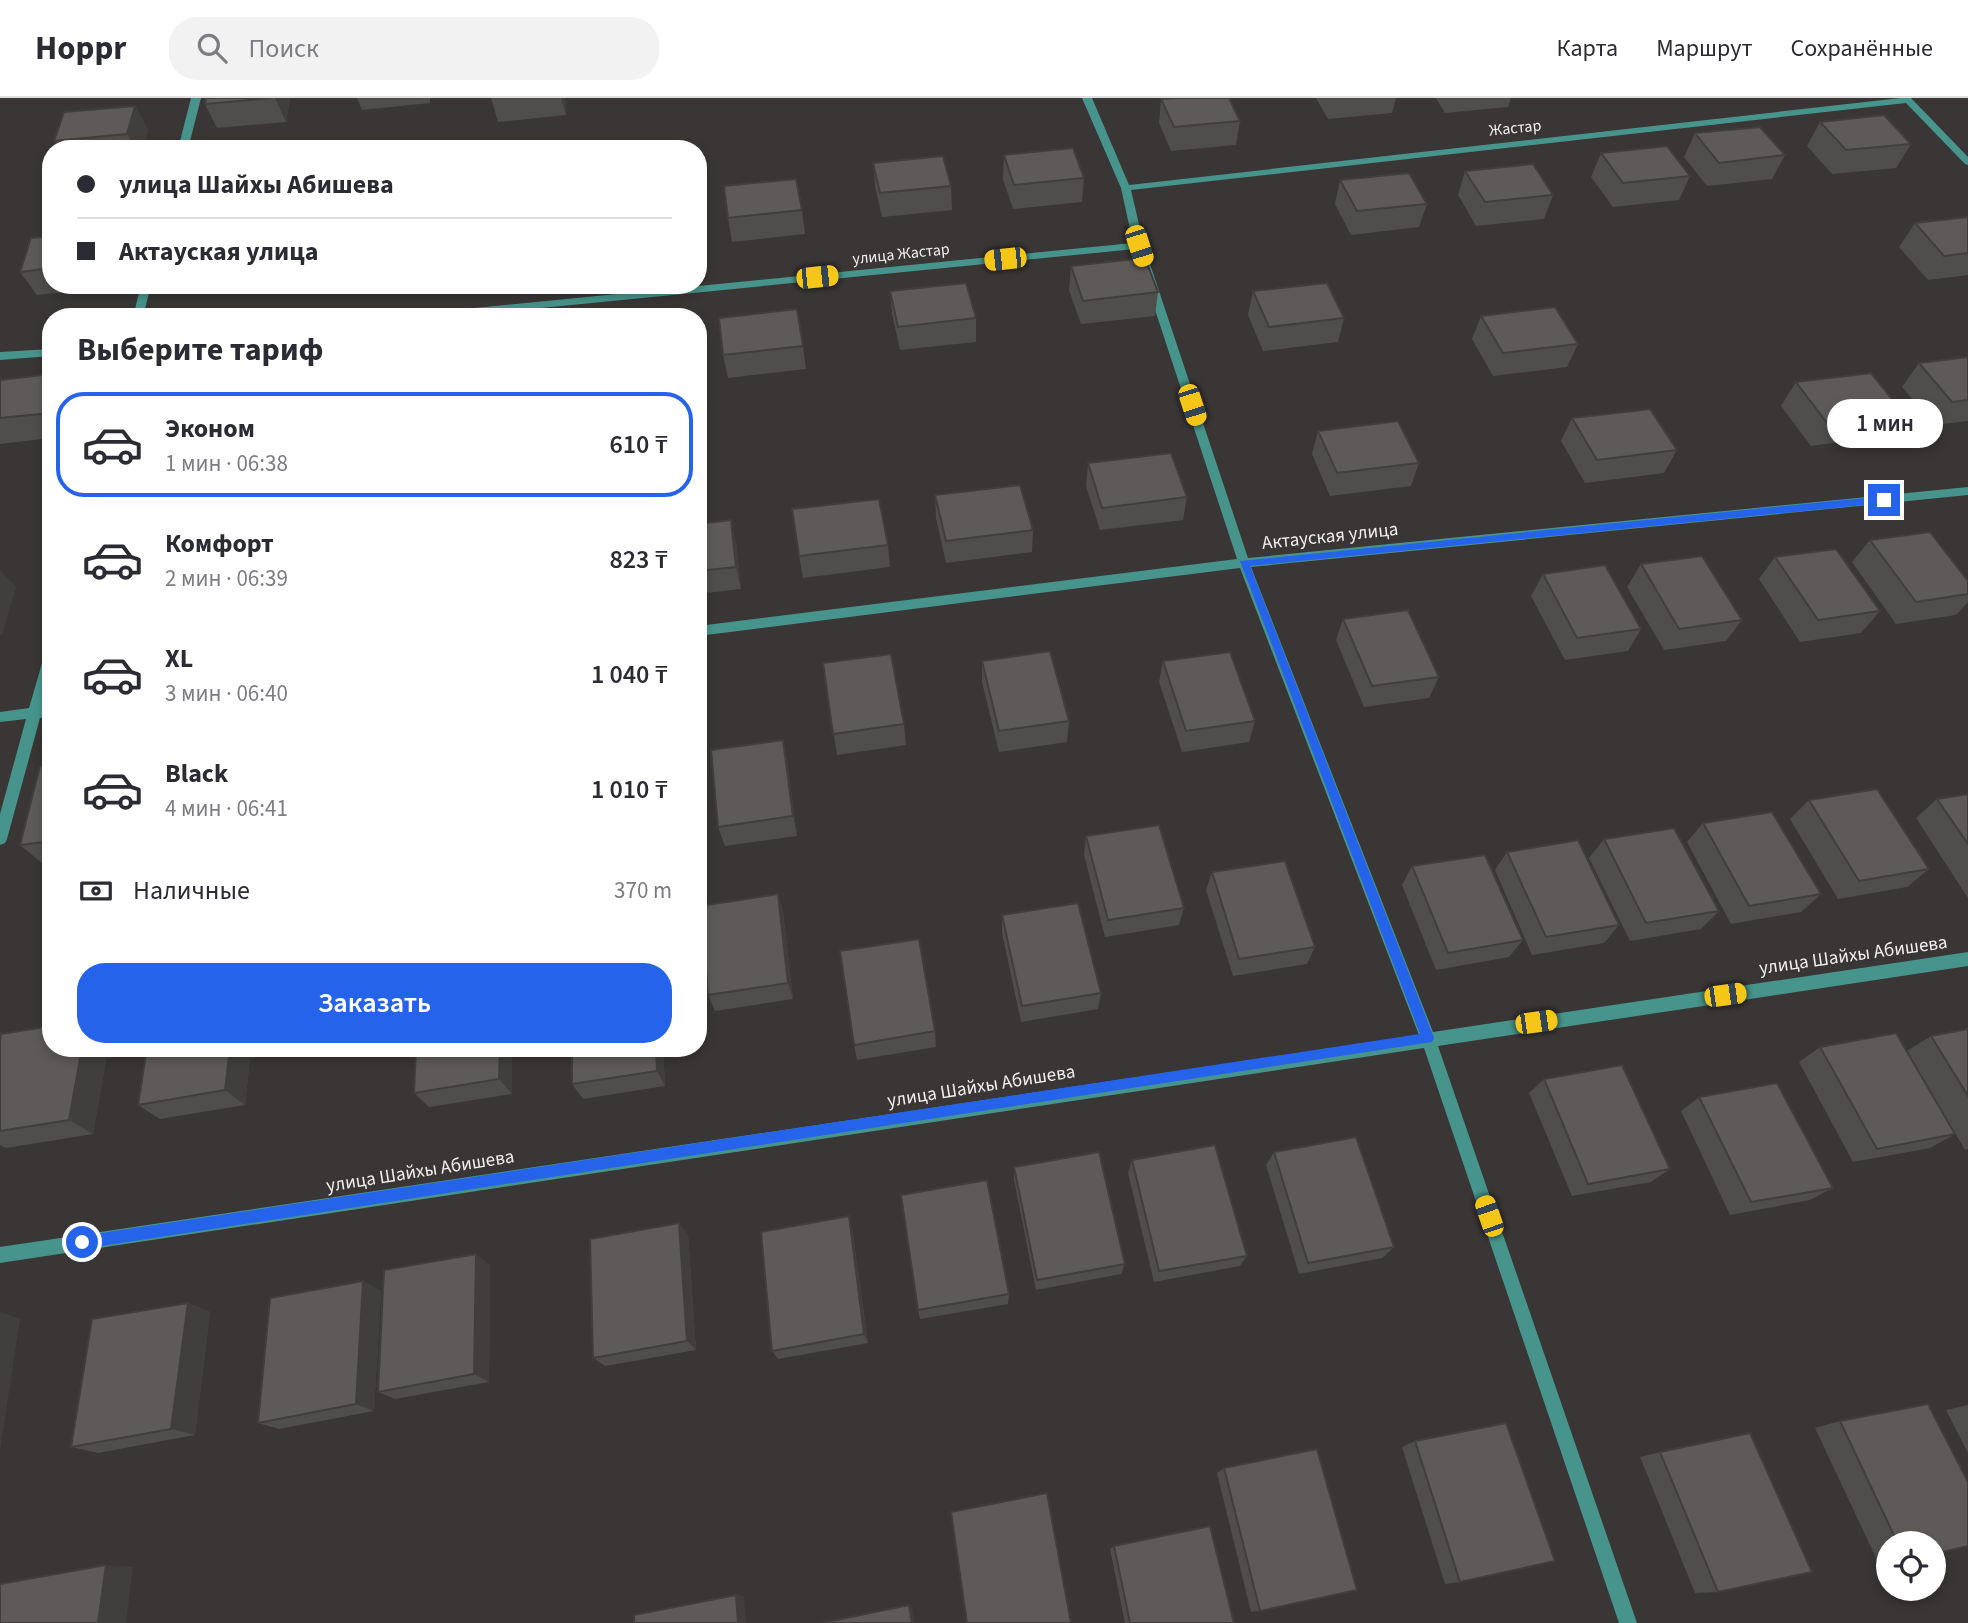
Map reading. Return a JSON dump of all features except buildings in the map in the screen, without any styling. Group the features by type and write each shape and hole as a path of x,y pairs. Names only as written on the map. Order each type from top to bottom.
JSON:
{"street":[{"path":"185,140 196,98"},
{"path":"1087,98 1126,188 1139,246 1244,563 1428,1038 1628,1623"},
{"path":"1906,99 1968,162"},
{"name":"Жастар","path":"1126,188 1906,99"},
{"name":"улица Жастар","path":"707,288 1139,246"},
{"name":"улица Жастар","path":"506,308 649,294"},
{"path":"0,356 42,353"},
{"name":"Актауская улица","path":"707,630 1244,563 1968,491"},
{"path":"0,839 42,687"},
{"path":"0,717 42,712"},
{"name":"улица Шайхы Абишева","path":"0,1255 1428,1038 1968,959"}],"route":[{"path":"82,1242 1428,1038 1244,563 1884,500"}]}
